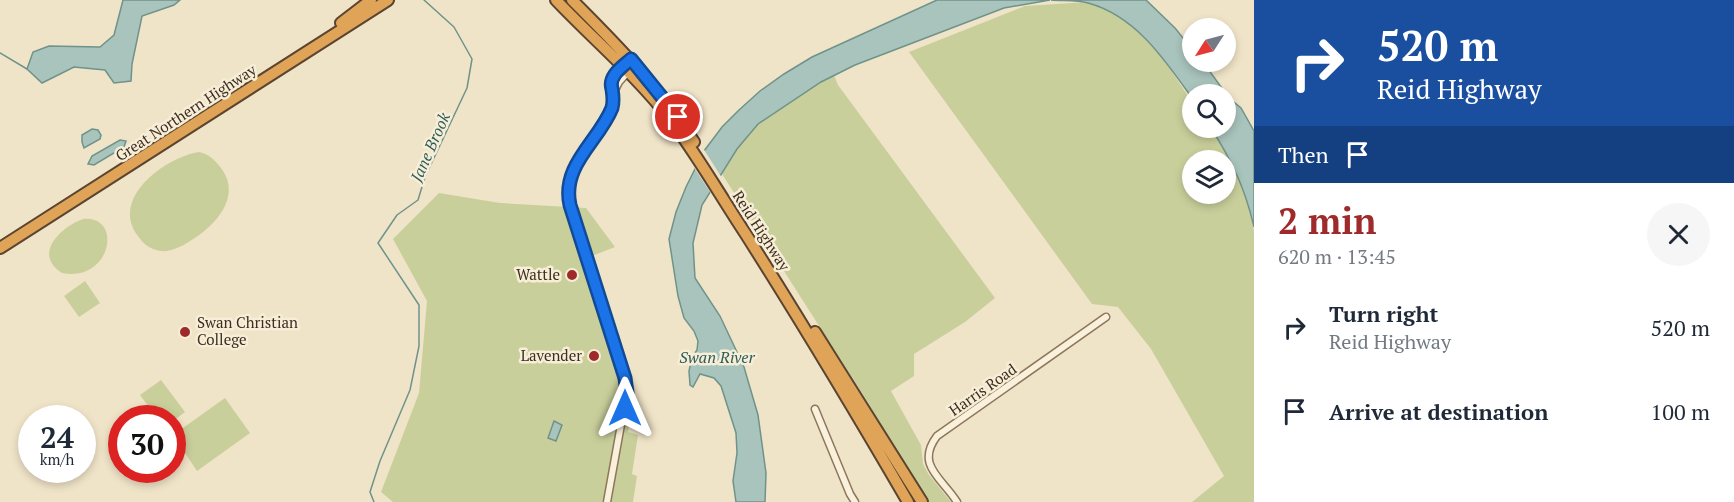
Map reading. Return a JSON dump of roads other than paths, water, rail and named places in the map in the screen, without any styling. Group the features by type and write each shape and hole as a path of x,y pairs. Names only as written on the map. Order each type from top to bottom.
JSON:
{"highway":[{"name":"Great Northern Highway","path":"0,242 243,88 340,24 371,0"},
{"name":"Great Northern Highway","path":"0,248 388,0"},
{"path":"548,0 579,24"},
{"name":"Reid Highway","path":"556,0 579,24 630,65"},
{"name":"Reid Highway","path":"572,0 630,65 696,150 922,502"},
{"name":"Reid Highway","path":"785,290 908,502"}],"street":[{"path":"607,502 621,429 626,388 568,192 573,171 611,110 619,82 630,65"},
{"name":"Harris Road","path":"957,502 928,463 930,446 937,436 1106,317"},
{"path":"814,409 855,502"}],"water":[{"path":"123,0 180,0 174,5 142,16 132,64 131,81 114,83 105,70 74,67 42,83 27,69 33,52 49,46 100,47 114,35"},
{"name":"Swan River","path":"937,0 1050,0 1004,8 855,65 821,82 758,124 737,149 702,205 693,243 695,278 720,316 744,367 758,415 766,473 765,502 736,502 733,481 737,453 736,433 721,386 714,378 700,374 693,387 690,385 689,371 698,341 684,318 669,239 686,187 704,151 722,127 760,91 812,57"},
{"path":"1051,0 1146,0 1182,37 1182,72 1210,72 1219,84 1182,84 1148,41 1121,18 1105,9 1075,1"},
{"path":"1236,104 1241,108 1254,131 1254,227 1236,173 1236,150 1224,150 1217,138 1236,138"},
{"path":"92,129 98,130 101,135 100,139 84,148 82,135"},
{"path":"120,140 126,141 124,147 94,165 88,164 92,156"},
{"path":"554,421 562,425 556,441 548,438"}],"waterway":[{"name":"Jane Brook","path":"374,502 370,492 380,461 410,390 419,346 419,305 378,243 397,215 418,200 425,177 467,88 472,59 454,27 424,0"},
{"path":"0,53 27,69"}],"place":[{"name":"Wattle","path":"572,275"},
{"name":"Swan Christian College","path":"185,332"},
{"name":"Lavender","path":"594,356"}]}
